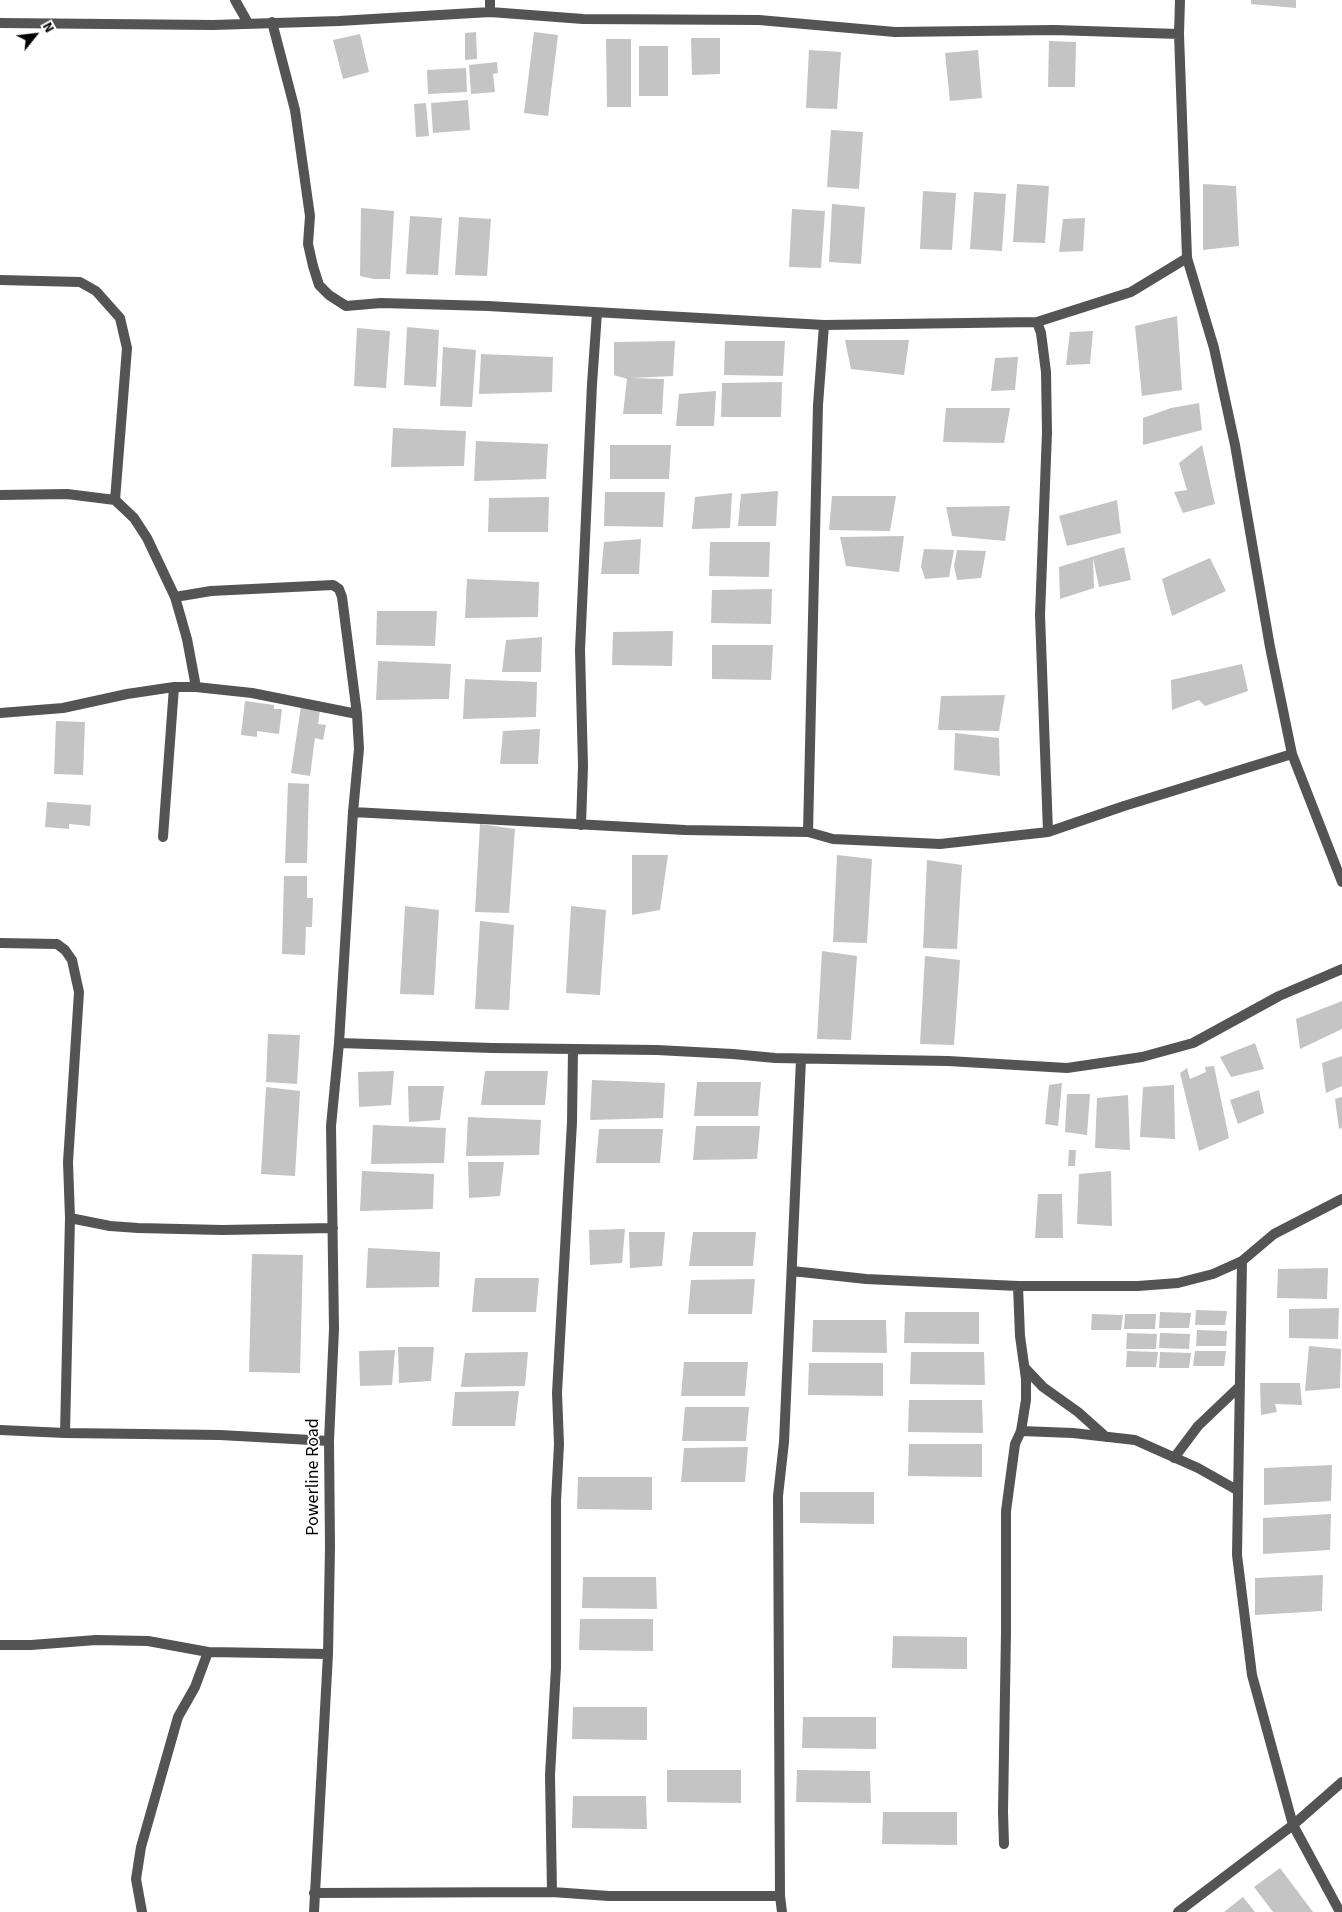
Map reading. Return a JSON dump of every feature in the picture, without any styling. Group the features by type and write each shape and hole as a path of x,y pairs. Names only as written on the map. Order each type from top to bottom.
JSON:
{"street":[{"path":"235,0 248,22"},
{"path":"490,0 490,12"},
{"path":"1180,0 1179,34 1187,258 1214,348 1235,445 1270,647 1292,754 1342,882"},
{"path":"0,24 213,25 248,22 340,21 490,12 583,19 759,20 895,32 1054,30 1179,34"},
{"path":"272,22 294,110 310,216 308,244 319,285 329,296 346,306 381,303 438,304 824,325 1037,322 1131,292 1187,258"},
{"path":"0,280 80,282 96,291 120,318 126,348 116,500"},
{"path":"582,825 583,766 580,650 597,313"},
{"path":"1037,322 1041,333 1046,372 1047,432 1040,615 1048,832"},
{"path":"808,832 818,405 824,325"},
{"path":"0,495 67,494 116,500 134,518 151,547 175,597 187,639 196,687"},
{"name":"Powerline Road","path":"175,597 212,591 333,585 339,589 342,598 357,714 359,749 353,812 339,1043 331,1126 334,1329 329,1442 328,1654 314,1912"},
{"path":"0,713 63,708 126,694 196,687 252,693 357,714"},
{"path":"163,837 174,688"},
{"path":"353,812 685,830 808,832 832,839 940,844 1048,832 1124,806 1292,754"},
{"path":"0,943 57,944 65,950 72,960 79,992 68,1162 70,1218 65,1433"},
{"path":"339,1043 657,1050 801,1059 948,1061 1067,1068 1142,1057 1193,1043 1278,996 1342,969"},
{"path":"552,1892 550,1775 556,1667 556,1501 559,1444 557,1393 572,1122 573,1049"},
{"path":"782,1912 780,1896 778,1496 784,1442 801,1059"},
{"path":"792,1270 866,1279 1018,1286 1138,1286 1178,1283 1213,1274 1242,1261 1274,1234 1342,1200"},
{"path":"70,1218 110,1226 138,1228 222,1230 333,1228"},
{"path":"1242,1261 1237,1555 1252,1675 1293,1825 1340,1912"},
{"path":"1004,1844 1006,1511 1016,1444 1021,1431 1026,1400 1025,1368 1020,1336 1018,1286"},
{"path":"1025,1368 1043,1387 1078,1412 1106,1437"},
{"path":"1174,1458 1198,1426 1240,1386"},
{"path":"0,1430 65,1433 220,1435 329,1442"},
{"path":"1021,1431 1073,1433 1135,1440 1198,1468 1237,1490"},
{"path":"0,1645 31,1645 96,1640 148,1641 208,1652 328,1654"},
{"path":"142,1912 136,1879 142,1847 178,1717 195,1687 208,1652"},
{"path":"1178,1912 1293,1825 1342,1782"},
{"path":"314,1892 552,1892 609,1896 780,1896"}],"building":[{"path":"1251,0 1296,0 1296,8 1251,4"},
{"path":"476,32 477,59 465,60 465,33"},
{"path":"534,32 558,35 548,116 524,113"},
{"path":"360,34 369,72 343,79 333,40"},
{"path":"691,38 720,38 720,74 692,75"},
{"path":"606,39 631,39 631,107 607,107"},
{"path":"1049,41 1076,42 1075,87 1048,87"},
{"path":"639,46 668,46 668,96 639,96"},
{"path":"809,50 841,52 837,109 806,108"},
{"path":"978,50 982,98 950,101 945,53"},
{"path":"497,62 498,73 493,74 495,92 471,94 469,65"},
{"path":"466,68 467,92 428,94 427,70"},
{"path":"468,100 470,130 433,133 431,103"},
{"path":"426,103 429,136 416,137 414,104"},
{"path":"831,130 863,132 859,189 827,187"},
{"path":"1017,184 1049,186 1045,243 1013,242"},
{"path":"1203,184 1236,186 1239,246 1203,250"},
{"path":"923,191 956,193 952,250 920,249"},
{"path":"974,192 1006,194 1002,251 970,249"},
{"path":"832,204 865,207 861,264 829,262"},
{"path":"361,208 394,211 390,279 374,279 360,276"},
{"path":"792,209 825,211 821,268 789,267"},
{"path":"410,216 442,218 438,275 406,274"},
{"path":"459,217 491,219 487,276 455,275"},
{"path":"1085,218 1083,251 1059,252 1063,219"},
{"path":"1177,316 1182,390 1142,396 1135,326"},
{"path":"407,327 439,330 436,387 404,385"},
{"path":"357,328 390,331 386,388 354,386"},
{"path":"1093,331 1090,364 1066,365 1070,332"},
{"path":"845,340 909,340 904,375 851,369"},
{"path":"675,341 673,376 631,378 664,379 662,414 623,414 627,379 614,375 614,342"},
{"path":"725,341 785,341 783,376 724,375"},
{"path":"443,347 476,350 472,407 440,406"},
{"path":"481,354 553,357 552,392 479,394"},
{"path":"1018,357 1015,390 991,391 995,358"},
{"path":"782,382 781,417 721,417 722,383"},
{"path":"716,391 714,426 676,426 679,394"},
{"path":"1199,403 1202,430 1143,445 1143,418 1171,408"},
{"path":"946,408 1010,408 1004,443 943,442"},
{"path":"393,428 466,431 464,466 391,467"},
{"path":"476,441 548,444 546,479 474,481"},
{"path":"610,445 671,445 669,479 610,479"},
{"path":"1202,445 1215,504 1183,513 1174,492 1187,490 1179,463"},
{"path":"778,491 776,526 738,526 741,494"},
{"path":"605,492 665,492 663,527 604,526"},
{"path":"732,493 730,528 692,529 695,497"},
{"path":"832,496 896,496 890,531 829,530"},
{"path":"549,497 548,532 488,532 489,498"},
{"path":"1117,500 1121,533 1067,546 1059,516"},
{"path":"1010,506 1005,541 952,536 946,507"},
{"path":"904,536 899,572 846,566 840,537"},
{"path":"641,539 639,574 601,574 604,542"},
{"path":"710,542 770,542 769,577 709,576"},
{"path":"1124,547 1131,580 1099,587 1093,558 1094,588 1060,599 1059,567"},
{"path":"924,549 954,550 949,577 925,579 921,566"},
{"path":"957,550 986,551 981,578 957,580 954,566"},
{"path":"1210,558 1226,591 1172,616 1162,579"},
{"path":"467,579 539,582 538,617 465,618"},
{"path":"772,589 771,624 711,623 712,590"},
{"path":"377,611 437,611 435,646 376,645"},
{"path":"673,631 672,666 612,665 613,632"},
{"path":"542,637 541,672 502,672 506,640"},
{"path":"712,645 773,645 771,680 712,679"},
{"path":"378,661 451,664 449,699 376,700"},
{"path":"1242,664 1248,691 1205,706 1199,700 1172,710 1171,680"},
{"path":"465,679 537,682 536,717 463,719"},
{"path":"1005,695 999,731 938,730 941,696"},
{"path":"245,701 274,705 274,709 282,709 279,734 257,731 257,737 241,735"},
{"path":"301,706 320,710 318,724 326,725 323,740 315,738 310,776 291,773"},
{"path":"56,721 85,722 83,775 54,774"},
{"path":"540,729 538,764 500,764 503,731"},
{"path":"955,733 999,738 1000,776 954,770"},
{"path":"288,783 309,784 307,863 285,863"},
{"path":"47,802 91,805 90,826 69,824 69,829 45,827"},
{"path":"480,824 515,829 509,913 475,912"},
{"path":"632,855 668,855 660,910 632,915"},
{"path":"837,855 872,859 867,943 833,942"},
{"path":"927,860 962,865 957,949 923,948"},
{"path":"284,876 307,876 307,898 313,898 312,927 306,927 305,955 282,954"},
{"path":"405,906 439,910 434,995 400,994"},
{"path":"571,906 606,910 600,995 566,993"},
{"path":"480,921 514,925 509,1010 475,1009"},
{"path":"822,951 857,956 851,1040 817,1039"},
{"path":"925,956 960,960 954,1045 920,1044"},
{"path":"1342,1001 1342,1029 1300,1049 1296,1019"},
{"path":"268,1034 300,1035 297,1084 266,1082"},
{"path":"1255,1043 1264,1069 1231,1077 1220,1057"},
{"path":"1342,1056 1342,1086 1326,1093 1322,1063"},
{"path":"1214,1066 1229,1138 1199,1151 1180,1073 1187,1068 1190,1079 1206,1072 1205,1067"},
{"path":"394,1071 391,1105 359,1107 358,1072"},
{"path":"485,1071 548,1071 545,1105 481,1105"},
{"path":"592,1080 665,1083 663,1118 590,1120"},
{"path":"697,1082 761,1082 758,1116 694,1116"},
{"path":"1062,1083 1058,1126 1045,1124 1049,1085"},
{"path":"1174,1085 1175,1139 1140,1137 1143,1087"},
{"path":"408,1086 444,1086 440,1120 409,1122"},
{"path":"266,1087 300,1091 295,1176 261,1174"},
{"path":"1259,1090 1264,1113 1238,1124 1230,1100"},
{"path":"1067,1094 1090,1094 1087,1135 1065,1132"},
{"path":"1128,1095 1130,1150 1095,1148 1097,1098"},
{"path":"1342,1097 1342,1128 1339,1129 1335,1099"},
{"path":"468,1117 541,1120 539,1155 466,1156"},
{"path":"373,1125 446,1128 444,1163 371,1164"},
{"path":"696,1126 760,1126 757,1159 693,1160"},
{"path":"599,1129 663,1129 660,1163 596,1163"},
{"path":"1069,1150 1076,1150 1075,1166 1068,1166"},
{"path":"468,1162 504,1162 500,1196 469,1198"},
{"path":"362,1171 434,1174 433,1209 360,1211"},
{"path":"1111,1171 1112,1226 1077,1224 1079,1174"},
{"path":"1038,1194 1062,1194 1063,1238 1035,1238"},
{"path":"625,1229 622,1263 590,1265 589,1230"},
{"path":"629,1232 665,1232 662,1266 630,1268"},
{"path":"693,1232 756,1232 753,1266 689,1266"},
{"path":"368,1248 440,1252 439,1287 366,1288"},
{"path":"252,1254 303,1255 300,1373 249,1372"},
{"path":"1328,1268 1327,1299 1277,1298 1278,1269"},
{"path":"475,1278 539,1278 536,1312 472,1312"},
{"path":"755,1279 752,1314 688,1314 691,1280"},
{"path":"1339,1308 1338,1339 1289,1338 1289,1309"},
{"path":"1196,1310 1227,1311 1225,1325 1195,1325"},
{"path":"905,1312 979,1312 979,1344 904,1343"},
{"path":"1160,1312 1191,1313 1189,1328 1159,1328"},
{"path":"1092,1314 1123,1315 1121,1330 1091,1330"},
{"path":"1125,1314 1156,1314 1155,1329 1124,1329"},
{"path":"813,1320 886,1320 887,1353 812,1352"},
{"path":"1197,1330 1227,1331 1226,1346 1196,1346"},
{"path":"1127,1333 1157,1334 1156,1349 1126,1349"},
{"path":"1160,1333 1190,1334 1189,1349 1159,1348"},
{"path":"1309,1346 1341,1349 1340,1388 1305,1391"},
{"path":"398,1347 434,1347 431,1381 399,1383"},
{"path":"395,1350 392,1385 360,1386 359,1351"},
{"path":"1127,1351 1158,1352 1156,1367 1126,1367"},
{"path":"1195,1351 1226,1351 1224,1366 1193,1366"},
{"path":"528,1352 525,1386 461,1387 465,1353"},
{"path":"911,1352 984,1352 985,1385 910,1384"},
{"path":"1160,1352 1191,1353 1189,1368 1159,1368"},
{"path":"684,1362 748,1362 745,1396 681,1396"},
{"path":"809,1363 883,1363 883,1396 808,1395"},
{"path":"1260,1383 1300,1383 1302,1405 1275,1404 1277,1412 1261,1415"},
{"path":"519,1391 515,1426 452,1426 455,1392"},
{"path":"909,1400 982,1400 983,1433 908,1432"},
{"path":"685,1407 749,1407 746,1441 682,1441"},
{"path":"909,1444 982,1444 982,1477 908,1476"},
{"path":"748,1447 745,1482 681,1482 684,1448"},
{"path":"1332,1465 1331,1501 1264,1505 1264,1468"},
{"path":"578,1477 652,1477 652,1510 577,1509"},
{"path":"800,1492 874,1492 874,1524 800,1523"},
{"path":"1331,1514 1330,1550 1263,1554 1263,1518"},
{"path":"1323,1575 1322,1611 1255,1615 1255,1578"},
{"path":"583,1577 656,1577 657,1609 582,1608"},
{"path":"580,1619 653,1619 653,1651 579,1650"},
{"path":"893,1636 967,1637 967,1669 892,1668"},
{"path":"573,1707 647,1707 647,1740 572,1739"},
{"path":"803,1717 876,1717 876,1749 802,1748"},
{"path":"667,1770 741,1770 741,1803 667,1802"},
{"path":"797,1770 870,1771 871,1803 796,1802"},
{"path":"573,1796 646,1796 647,1829 572,1828"},
{"path":"883,1812 957,1812 957,1845 882,1844"},
{"path":"1280,1868 1313,1912 1273,1912 1254,1887"},
{"path":"1243,1897 1255,1912 1224,1912"}]}
